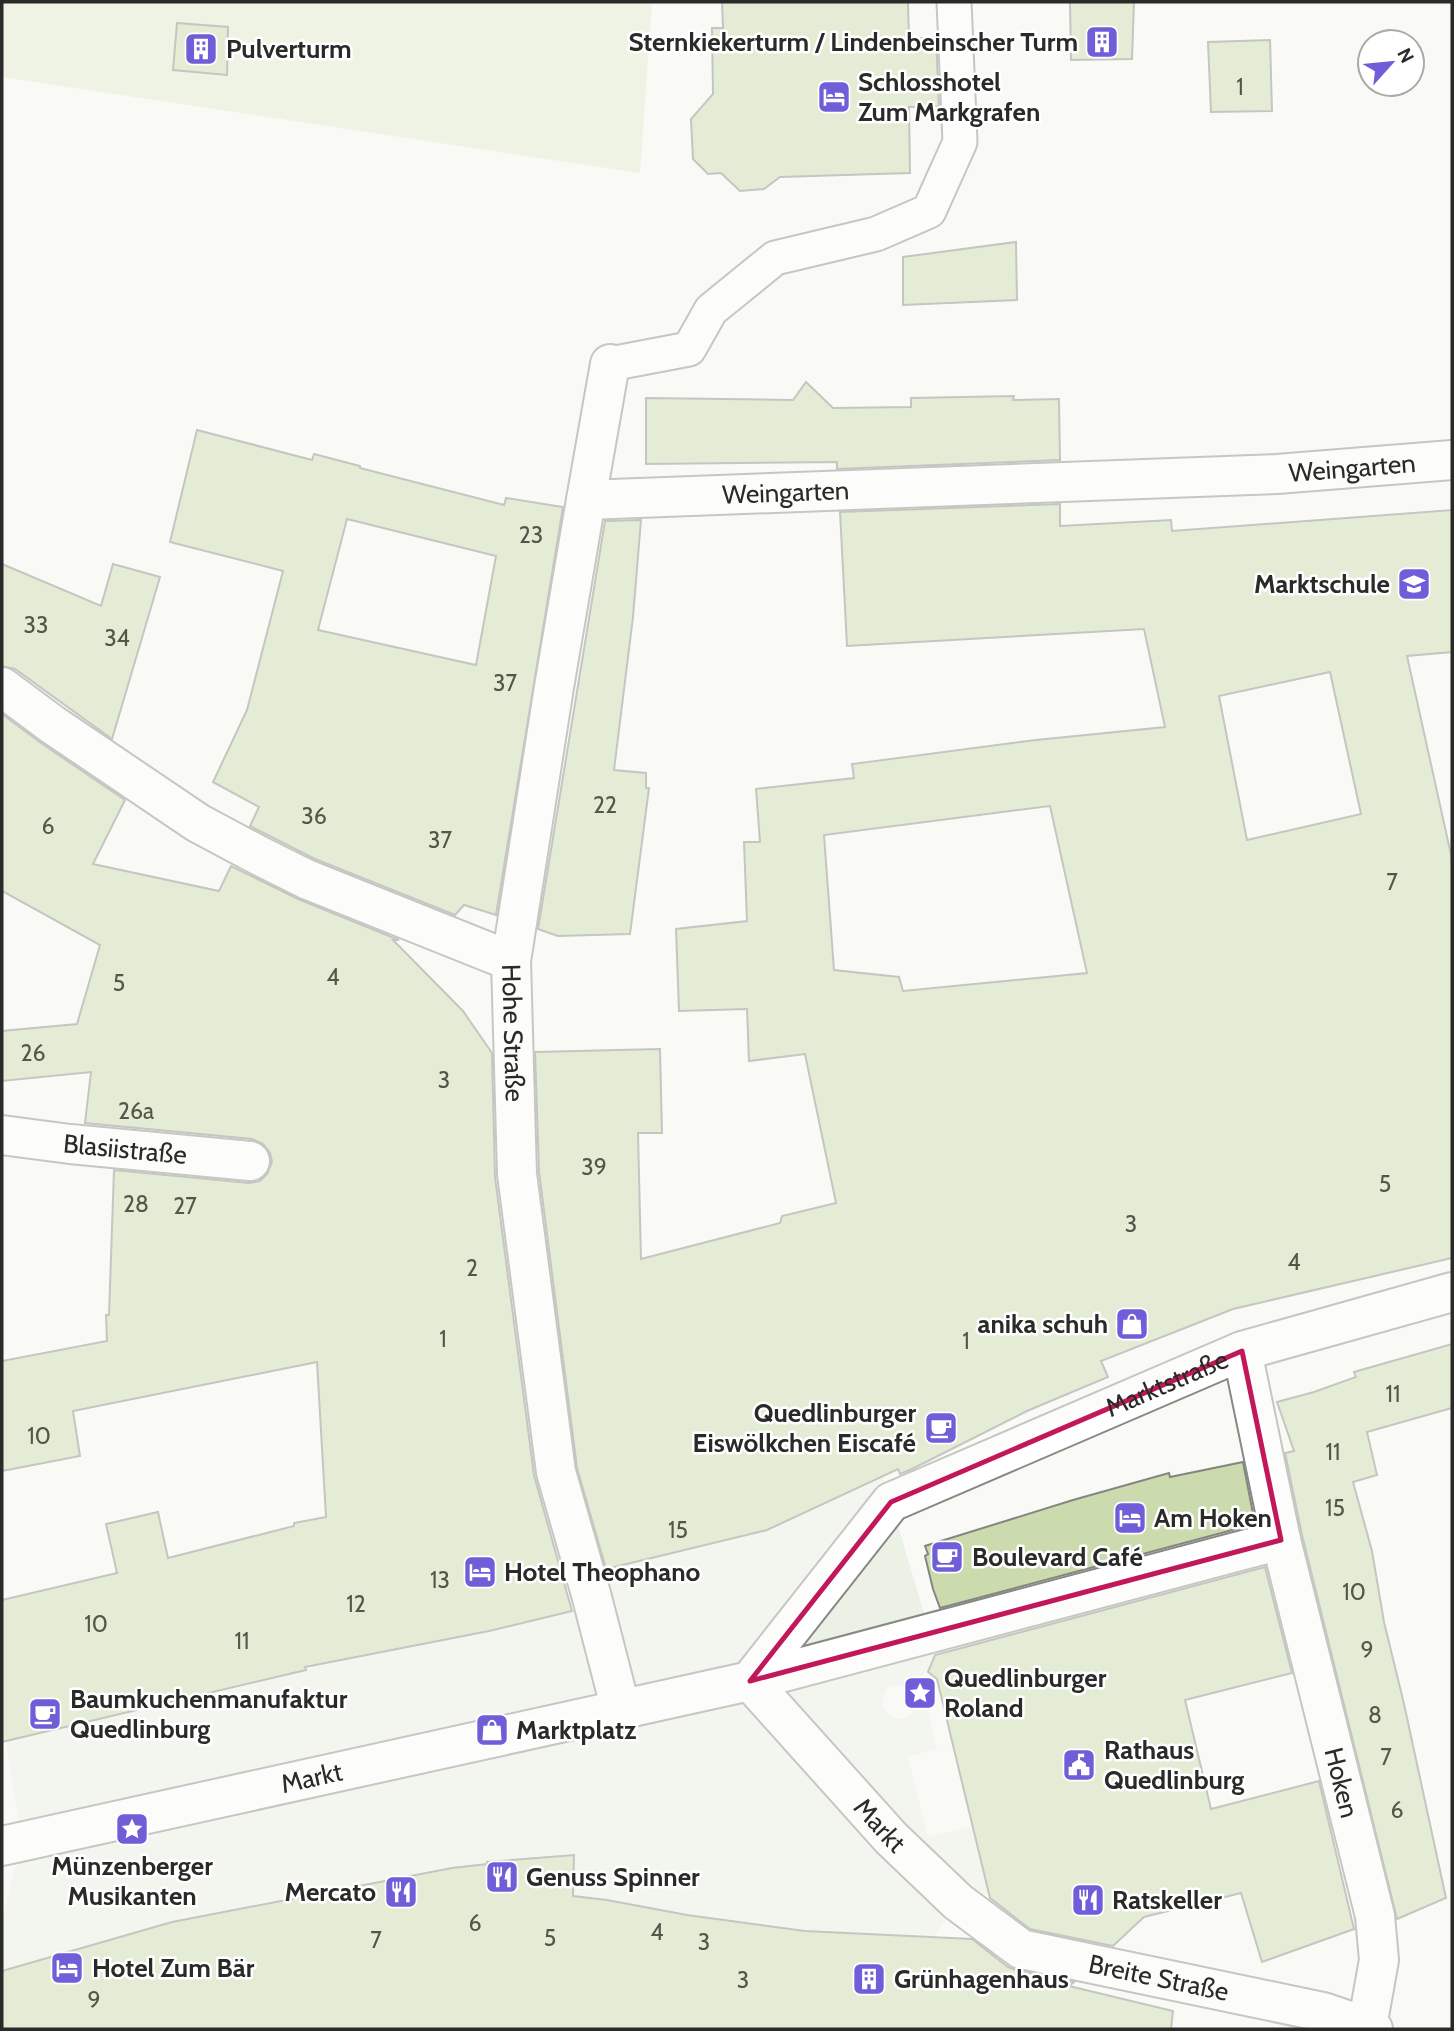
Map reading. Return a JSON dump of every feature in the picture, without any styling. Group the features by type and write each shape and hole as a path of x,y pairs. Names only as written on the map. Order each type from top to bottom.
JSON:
{"street":[{"path":"511,961 554,687 610,364"},
{"name":"Weingarten","path":"586,500 1277,474 1452,460"},
{"name":"Hohe Straße","path":"2,687 53,725 187,815 258,855 306,878 511,961 517,1174 556,1472 621,1710"},
{"name":"Blasiistraße","path":"2,1135 250,1161"},
{"name":"Marktstraße","path":"750,1681 891,1502 1242,1351 1452,1292"},
{"name":"Hoken","path":"1242,1351 1281,1540 1375,1916 1379,1960 1370,2028"},
{"name":"Markt","path":"2,1846 750,1681 1281,1540"},
{"name":"Markt","path":"750,1681 891,1838 958,1902"},
{"name":"Breite Straße","path":"958,1902 1021,1949 1324,2021 1370,2028"}],"lane":[{"path":"610,364 690,349 711,310 775,258 876,234 929,211 960,142 954,2"}],"highlighted area":[{"path":"1242,1351 1281,1540 750,1681 891,1502"}],"shaded area":[{"name":"Marktplatz","path":"883,1476 930,1633 934,1658 929,1670 909,1686 892,1686 886,1690 882,1705 886,1713 895,1719 902,1719 914,1709 927,1706 937,1749 908,1757 928,1837 973,1826 989,1893 958,1902 933,1938 805,1931 573,1896 488,1862 170,1923 2,1971 2,1921 21,1841 6,1741 306,1670 325,1663 571,1611 625,1564 766,1531"}],"green space":[{"path":"2,2 652,2 640,173 2,77"}],"building":[{"name":"Schlosshotel Zum Markgrafen","path":"722,2 908,2 909,39 936,37 939,106 909,107 910,173 780,177 764,189 740,191 721,173 708,174 693,159 691,119 713,94 712,28 723,28"},
{"name":"Sternkiekerturm / Lindenbeinscher Turm","path":"1070,2 1134,2 1132,59 1071,60"},
{"name":"Pulverturm","path":"177,23 228,27 227,75 173,70"},
{"path":"1270,40 1272,111 1211,112 1208,42"},
{"path":"1016,242 1017,300 903,305 903,257"},
{"path":"806,382 833,408 911,407 911,398 1014,396 1013,400 1059,399 1060,460 837,469 837,462 646,464 646,398 793,400"},
{"path":"197,430 312,460 314,454 504,505 506,498 563,507 496,915 464,905 455,915 315,859 250,826 259,807 213,782 247,710 283,571 170,542","holes":["347,519 496,556 476,665 318,630"]},
{"path":"1060,504 1060,526 1171,520 1172,531 1452,510 1452,652 1407,656 1452,859 1452,1258 1233,1309 1101,1361 1108,1377 1027,1411 910,1470 900,1474 898,1469 767,1530 606,1569 577,1468 539,1172 535,1052 660,1049 662,1133 638,1133 641,1259 780,1223 782,1216 836,1203 805,1054 749,1061 747,1009 679,1011 676,929 747,921 744,842 760,842 756,789 854,778 852,764 1036,740 1165,727 1144,629 847,646 840,512","holes":["1330,672 1361,814 1247,840 1219,696","1050,806 1087,973 903,991 899,977 834,970 824,835"]},
{"path":"641,520 633,617 614,770 646,773 646,788 649,788 630,934 558,936 538,929 605,521"},
{"path":"2,564 101,606 113,564 160,577 112,739 15,669 2,666"},
{"path":"2,714 125,800 93,864 219,891 231,866 298,899 399,940 393,940 463,1011 492,1053 495,1177 534,1475 572,1611 489,1631 305,1667 306,1670 2,1742 2,1600 117,1573 106,1524 158,1512 168,1558 294,1526 294,1523 326,1517 317,1362 73,1411 80,1456 2,1471 2,1361 107,1341 114,1170 249,1183 260,1181 267,1174 272,1162 270,1153 263,1144 252,1139 85,1123 91,1072 2,1081 2,1031 77,1024 100,945 2,891"},
{"path":"1452,1344 1452,1408 1367,1432 1377,1475 1353,1482 1372,1551 1384,1622 1446,1898 1397,1919 1302,1535 1285,1453 1294,1451 1277,1402 1356,1377 1354,1372"},
{"path":"1243,1462 1255,1524 940,1608 925,1556 928,1554 925,1546 1169,1473 1170,1477"},
{"name":"Rathaus Quedlinburg","path":"1265,1567 1292,1673 1185,1700 1211,1809 1319,1781 1354,1929 1262,1962 1241,1893 1144,1917 1113,1946 1030,1929 990,1898 937,1679 928,1672 935,1655"},
{"path":"574,1855 573,1896 805,1931 972,1939 1008,1967 1016,1970 1074,1982 1069,1986 1173,2011 1171,2029 2,2029 2,1971 172,1922 487,1862"}],"place":[{"name":"Sternkiekerturm / Lindenbeinscher Turm","path":"1102,42"},
{"name":"Pulverturm","path":"201,49"},
{"name":"Schlosshotel Zum Markgrafen","path":"834,97"},
{"name":"Marktschule","path":"1414,584"},
{"name":"anika schuh","path":"1132,1324"},
{"name":"Quedlinburger Eiswölkchen Eiscafé","path":"941,1428"},
{"name":"Am Hoken","path":"1130,1518"},
{"name":"Boulevard Café","path":"947,1557"},
{"name":"Hotel Theophano","path":"480,1572"},
{"name":"Quedlinburger Roland","path":"920,1693"},
{"name":"Baumkuchenmanufaktur Quedlinburg","path":"45,1714"},
{"name":"Marktplatz","path":"492,1730"},
{"name":"Rathaus Quedlinburg","path":"1079,1765"},
{"name":"Münzenberger Musikanten","path":"132,1829"},
{"name":"Genuss Spinner","path":"502,1877"},
{"name":"Mercato","path":"401,1892"},
{"name":"Ratskeller","path":"1088,1900"},
{"name":"Hotel Zum Bär","path":"67,1968"},
{"name":"Grünhagenhaus","path":"869,1979"}]}
